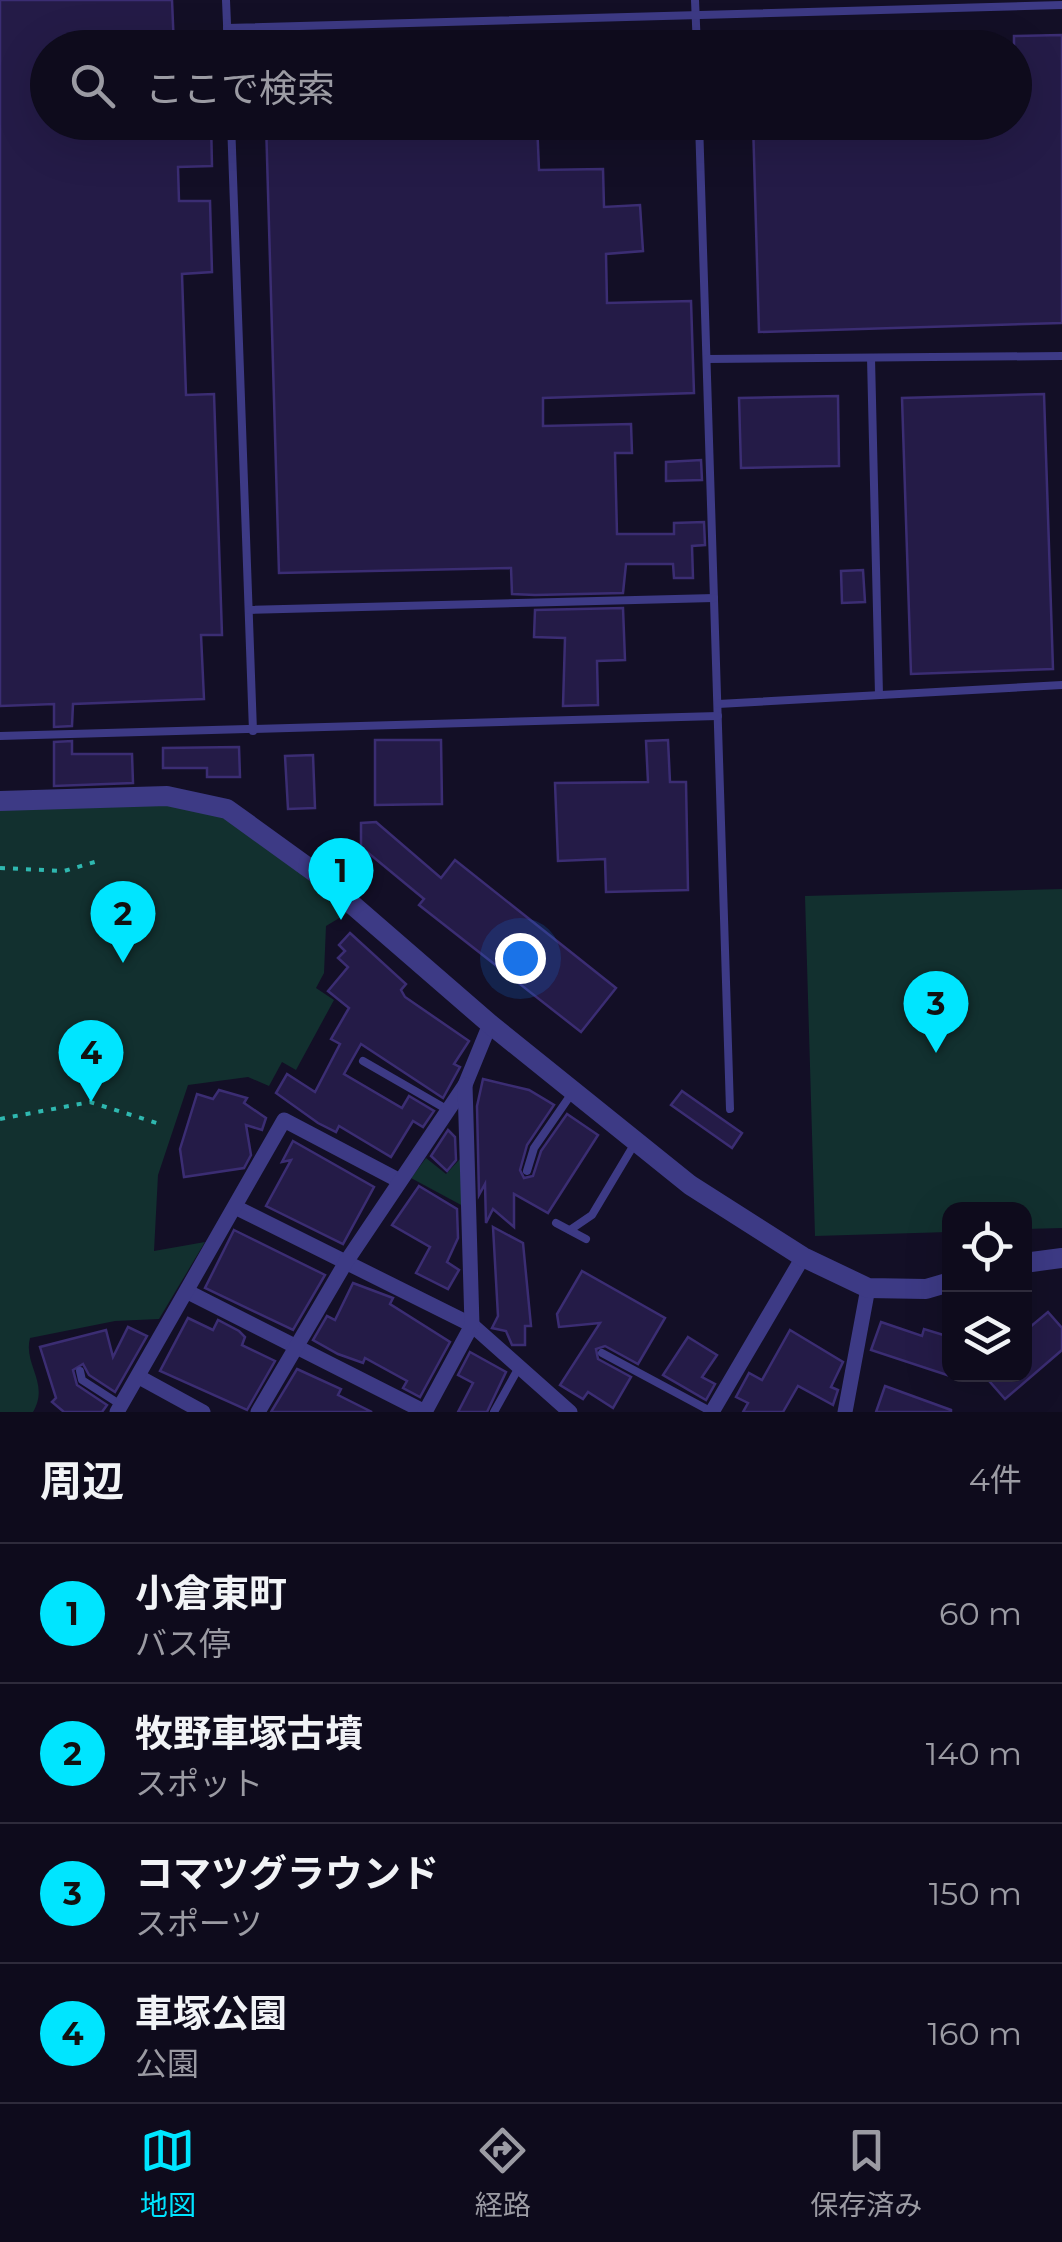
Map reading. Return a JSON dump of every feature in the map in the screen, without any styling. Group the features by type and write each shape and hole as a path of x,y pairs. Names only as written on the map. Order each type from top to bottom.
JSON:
{"street":[{"path":"0,801 167,796 226,809 317,874 490,1024 690,1186 804,1257 868,1288 926,1289 942,1284"},
{"path":"258,1412 398,1180 466,1086 490,1024"},
{"path":"188,1292 425,1412 472,1324 466,1086"},
{"path":"119,1409 284,1120 398,1180"},
{"path":"235,1207 472,1324 518,1370 570,1412"},
{"path":"712,1412 804,1257"},
{"path":"1032,1262 1062,1258"},
{"path":"845,1412 868,1288"},
{"path":"139,1377 204,1412"}],"lane":[{"path":"226,0 227,28 696,15 898,4 1062,5"},
{"path":"695,0 696,30"},
{"path":"232,140 253,730"},
{"path":"700,140 730,1109"},
{"path":"707,359 1062,356"},
{"path":"871,358 879,694"},
{"path":"248,610 714,598"},
{"path":"718,704 1062,685"},
{"path":"0,736 718,716"},
{"path":"363,1060 448,1110"},
{"path":"527,1171 534,1148 574,1092"},
{"path":"570,1230 592,1215 636,1142"},
{"path":"556,1223 586,1239"},
{"path":"602,1352 712,1412"},
{"path":"494,1412 518,1370"},
{"path":"80,1371 82,1380 119,1409"}],"path":[{"path":"0,868 64,871 98,860"},
{"path":"0,1119 90,1102 160,1124"}],"green space":[{"path":"192,801 227,809 356,908 326,926 324,973 316,988 334,1000 296,1070 282,1062 269,1086 248,1077 188,1085 158,1175 154,1251 205,1242 159,1319 115,1321 30,1338 30,1357 39,1392 33,1412 0,1412 0,806"},
{"path":"1062,889 1062,1228 1032,1229 1032,1202 942,1202 942,1232 815,1236 805,896"},
{"path":"426,1158 446,1174 460,1159 463,1206 411,1178"}],"building":[{"path":"0,0 172,0 173,30 30,30 30,140 211,140 212,166 178,167 179,201 210,201 212,272 182,274 186,395 214,394 222,635 201,635 204,699 73,704 72,726 54,727 54,704 0,706"},
{"path":"1062,35 1062,323 759,332 754,140 1032,140 1032,36"},
{"path":"267,140 538,140 539,170 603,169 604,207 640,205 643,251 606,254 607,303 691,301 694,393 543,398 543,426 631,424 632,453 615,453 617,534 674,534 674,523 704,522 705,545 692,546 693,578 674,578 673,564 626,564 623,593 535,595 512,594 511,568 279,573"},
{"path":"1044,394 1053,669 911,674 902,398"},
{"path":"838,396 839,466 741,468 739,398"},
{"path":"701,460 702,480 666,481 666,462"},
{"path":"863,570 865,602 842,603 841,571"},
{"path":"623,608 625,660 597,661 598,705 563,706 565,638 534,637 535,610"},
{"path":"375,740 441,740 442,804 375,805"},
{"path":"668,740 670,782 686,782 688,890 606,892 605,859 558,861 555,783 648,782 646,741"},
{"path":"72,741 72,754 132,754 133,783 54,786 54,742"},
{"path":"239,747 240,777 207,777 207,768 163,768 163,748"},
{"path":"313,755 315,808 288,809 285,756"},
{"path":"376,822 441,878 455,860 616,988 581,1032 419,905 424,899 361,847 361,823"},
{"path":"350,933 406,984 401,990 405,997 469,1041 454,1064 460,1067 443,1098 361,1044 344,1074 402,1108 409,1096 434,1111 423,1127 413,1121 391,1157 339,1126 336,1132 318,1123 276,1093 287,1074 315,1092 340,1044 331,1039 349,1008 328,991 348,967 338,958 345,951 339,945"},
{"path":"483,1079 529,1090 554,1105 527,1145 520,1170 524,1178 533,1176 541,1151 567,1114 598,1135 548,1213 514,1194 514,1227 493,1209 486,1223 485,1184 479,1195 477,1106"},
{"path":"219,1090 247,1098 244,1103 266,1118 262,1130 246,1125 251,1155 244,1168 184,1177 180,1149 197,1094 213,1099"},
{"path":"682,1091 742,1133 732,1148 671,1105"},
{"path":"448,1130 455,1137 456,1160 447,1171 431,1156"},
{"path":"293,1141 374,1187 343,1244 266,1206 291,1160 282,1162"},
{"path":"419,1186 457,1209 458,1238 447,1262 459,1270 448,1289 416,1273 430,1247 392,1225"},
{"path":"493,1227 523,1243 531,1326 525,1326 525,1345 512,1345 506,1331 492,1328 498,1316"},
{"path":"234,1230 325,1275 293,1330 205,1288"},
{"path":"582,1271 665,1318 638,1364 605,1346 596,1349 598,1359 631,1377 613,1408 588,1392 583,1399 560,1385 600,1323 559,1327 557,1314"},
{"path":"353,1283 393,1298 390,1304 450,1342 420,1397 403,1388 407,1381 365,1358 363,1363 313,1340 327,1316 335,1320"},
{"path":"1048,1312 1062,1328 1062,1350 1032,1376 1032,1325"},
{"path":"188,1318 213,1330 218,1320 245,1337 242,1345 275,1361 247,1410 160,1371"},
{"path":"881,1322 922,1336 924,1329 942,1335 942,1373 871,1350"},
{"path":"128,1327 147,1336 115,1392 89,1375 83,1364 73,1370 77,1385 107,1405 102,1412 64,1412 52,1402 56,1398 40,1347 106,1330 113,1357"},
{"path":"790,1330 843,1362 831,1387 838,1390 833,1405 798,1386 783,1412 743,1412 748,1403 736,1397 749,1373 762,1380"},
{"path":"688,1337 717,1355 702,1377 715,1384 706,1400 663,1375"},
{"path":"470,1352 506,1372 487,1412 458,1412 473,1383 458,1375"},
{"path":"297,1369 341,1389 338,1395 372,1412 271,1412"},
{"path":"990,1382 1025,1382 1005,1399"},
{"path":"885,1386 951,1410 951,1412 876,1412"}],"place":[{"name":"小倉東町","path":"341,920"},
{"name":"牧野車塚古墳","path":"123,963"},
{"name":"コマツグラウンド","path":"936,1053"},
{"name":"車塚公園","path":"91,1102"}]}
